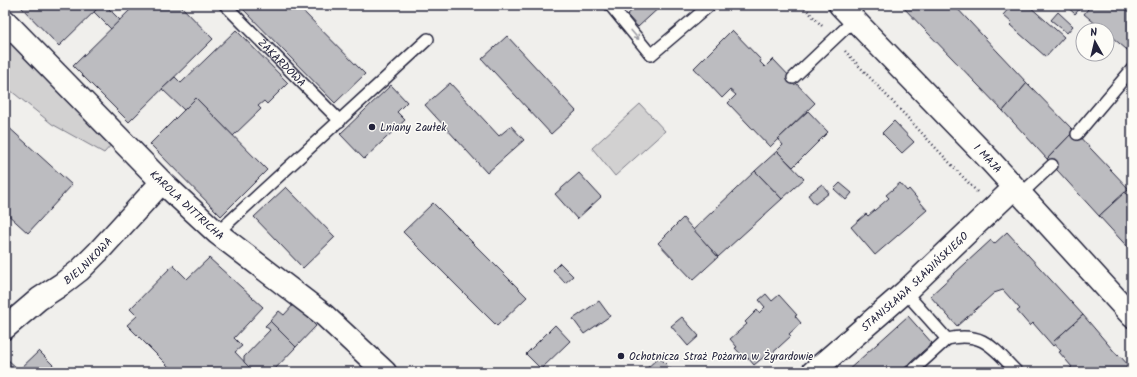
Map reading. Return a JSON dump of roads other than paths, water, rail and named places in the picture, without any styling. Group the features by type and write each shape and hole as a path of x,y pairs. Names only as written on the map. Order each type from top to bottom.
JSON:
{"street":[{"name":"1 MAJA","path":"847,13 1017,191 1132,316"},
{"name":"KAROLA DITTRICHA","path":"5,21 162,182 217,233 324,315 385,372"},
{"name":"BIELNIKOWA","path":"5,327 39,299 80,270 162,182"},
{"name":"STANISŁAWA SŁAWIŃSKIEGO","path":"813,372 905,292 1017,191"}],"lane":[{"name":"ŻAKARDOWA","path":"225,5 340,121"},
{"path":"610,5 651,55 710,5"},
{"path":"793,78 834,39 847,13"},
{"path":"217,233 428,40"},
{"path":"1077,134 1132,69"},
{"path":"1017,191 1052,165"},
{"path":"905,292 947,340"},
{"path":"911,372 947,340 958,337 974,337 991,346 1017,372"}],"place":[{"name":"Lniany Zaułek","path":"372,127"},
{"name":"Ochotnicza Straż Pożarna w Żyrardowie","path":"621,356"}]}
